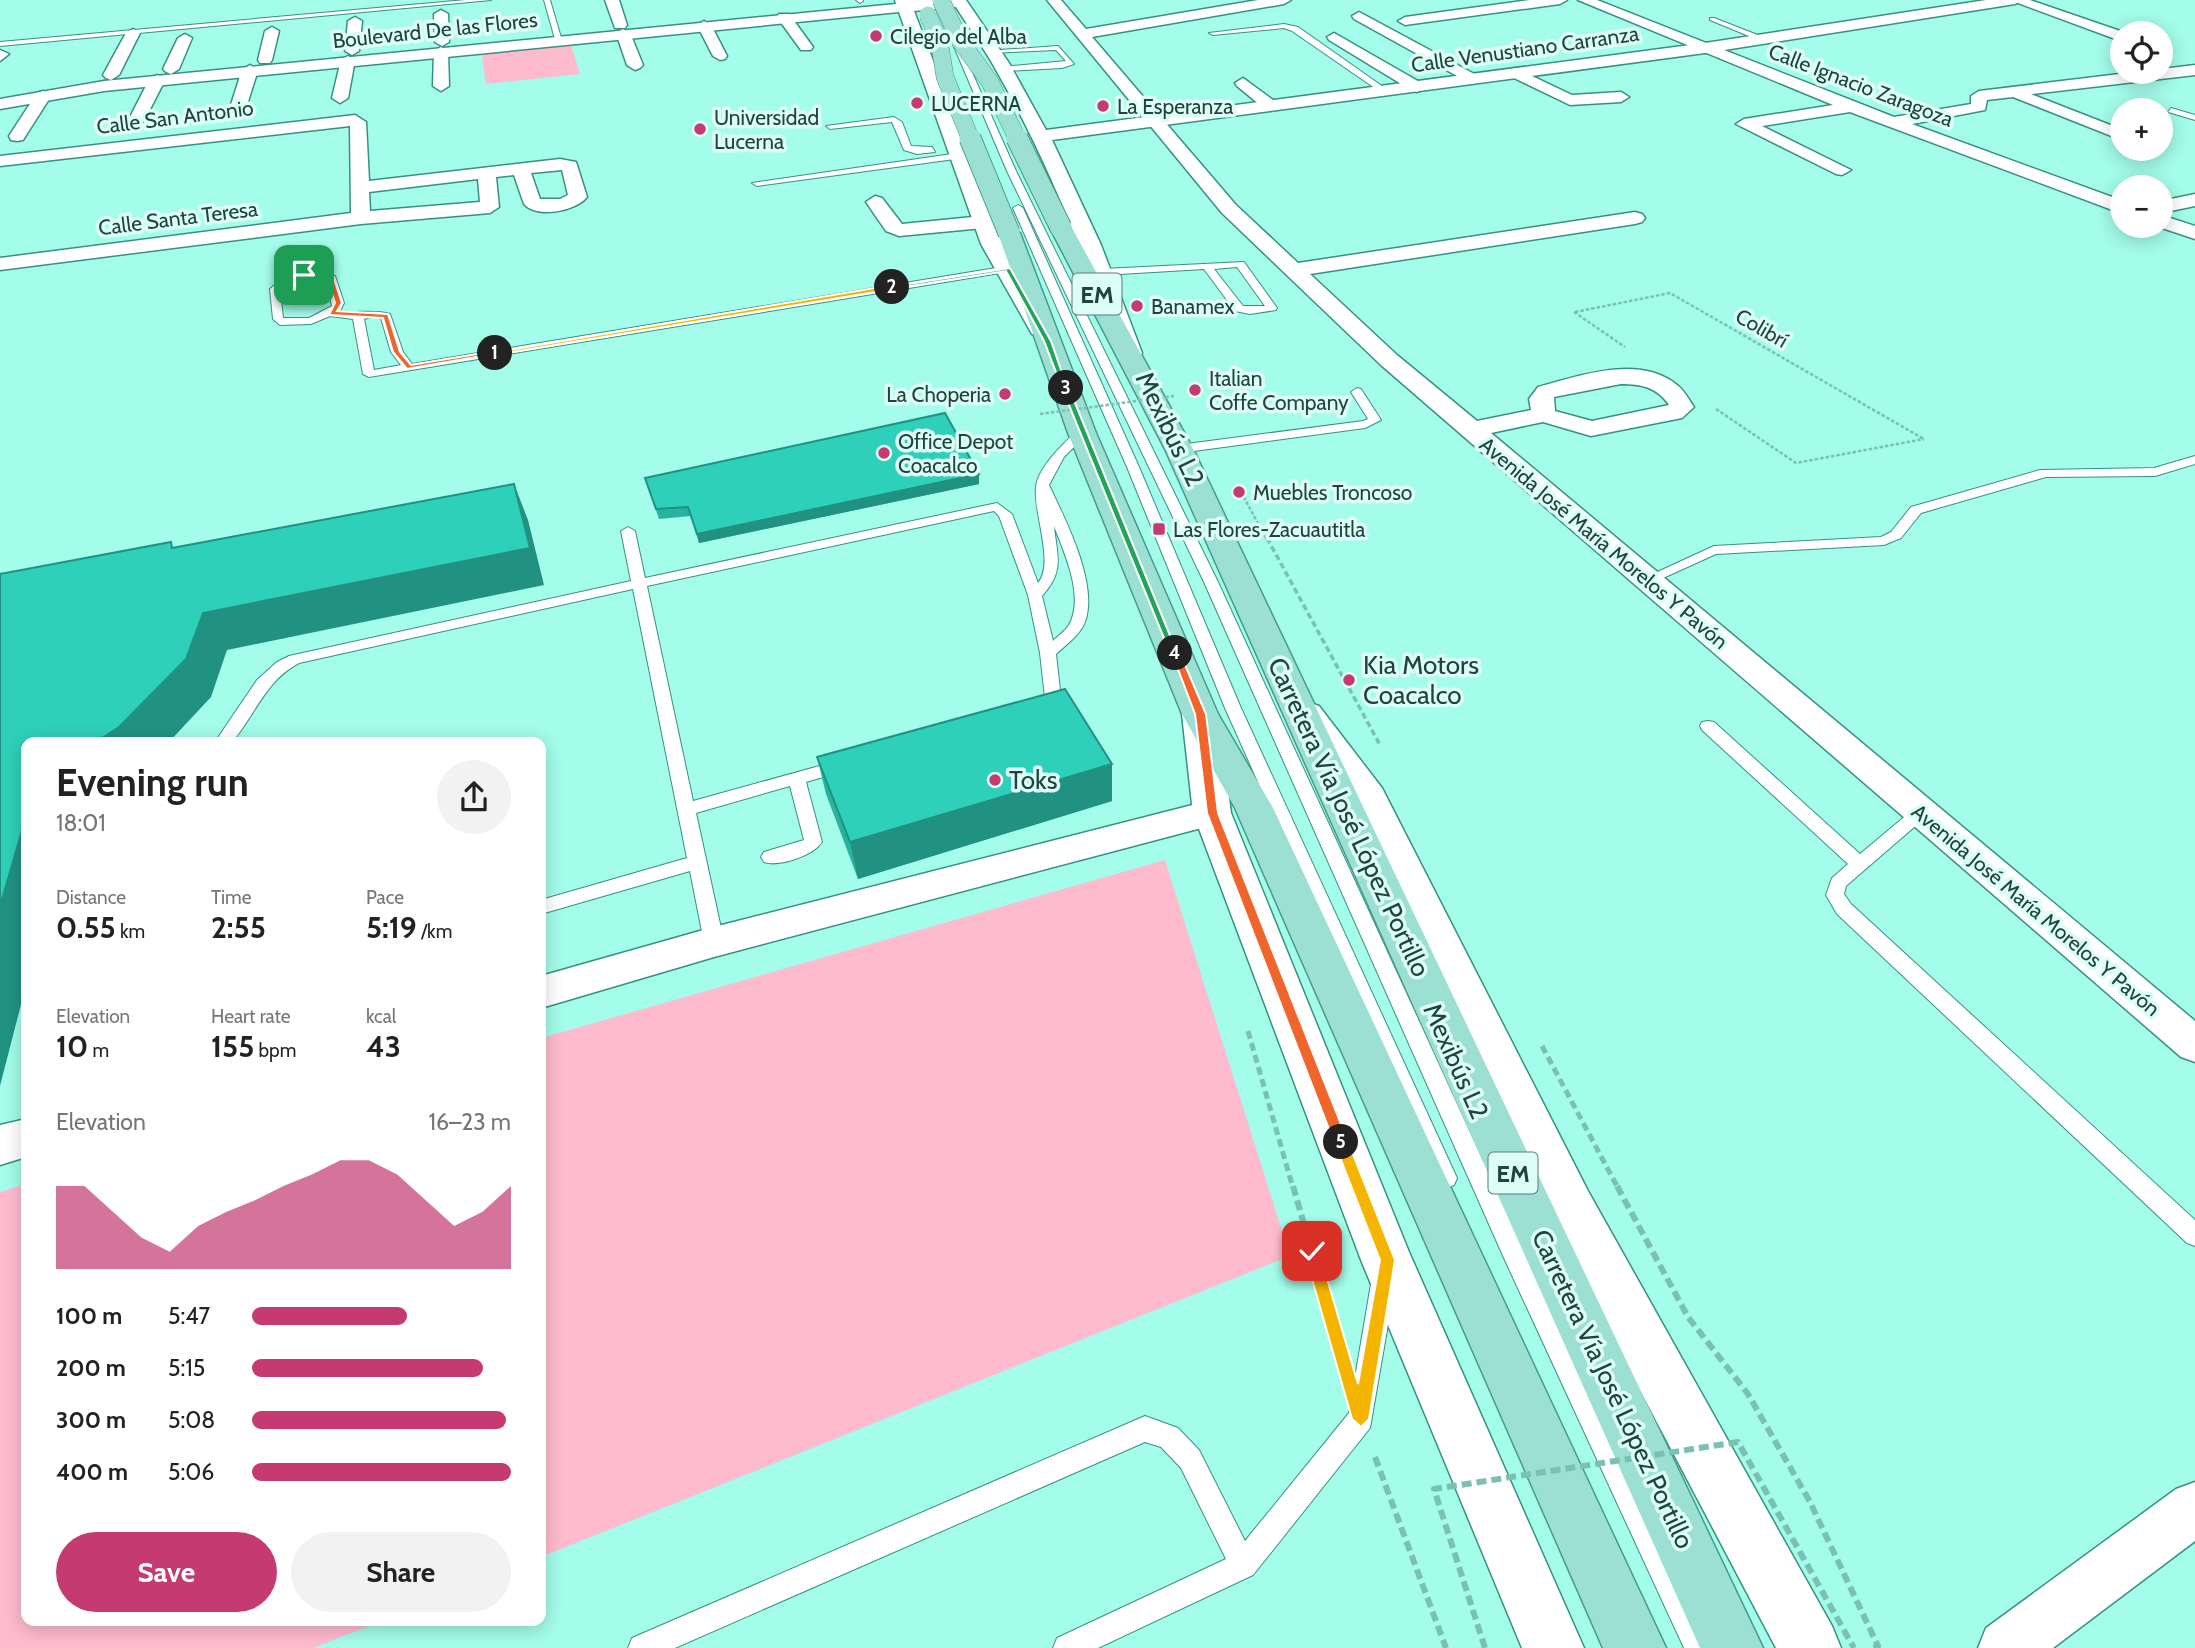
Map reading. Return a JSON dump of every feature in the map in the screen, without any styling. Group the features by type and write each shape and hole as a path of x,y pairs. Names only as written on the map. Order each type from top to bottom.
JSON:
{"main road":[{"name":"Carretera Vía José López Portillo","path":"924,1 959,39 990,82 1061,228 1179,449 1732,1648"},
{"name":"EM","path":"924,1 939,40 945,76 1009,233 1082,433 1200,714 1254,808 1635,1648"}],"street":[{"path":"612,0 635,65"},
{"name":"Boulevard De las Flores","path":"0,104 157,80 350,56 621,29 864,0"},
{"name":"Avenida José María Morelos Y Pavón","path":"1054,0 1229,209 1389,360 2195,1045"},
{"path":"1158,0 1180,16"},
{"path":"1082,35 1111,27 1279,0"},
{"path":"1405,21 1514,3 1560,0"},
{"name":"Calle Ignacio Zaragoza","path":"1585,0 1852,107 2110,203"},
{"path":"2016,0 2110,33"},
{"name":"Calle Venustiano Carranza","path":"1040,136 1705,48 2016,0"},
{"path":"924,1 958,152 983,222 992,244 1048,341"},
{"path":"960,1 1005,69 1040,136 1103,272 1132,360"},
{"name":"Boulevard De las Flores","path":"781,10 960,1"},
{"path":"781,10 806,47"},
{"path":"441,14 442,86"},
{"path":"1359,16 1473,79"},
{"path":"702,18 720,56"},
{"path":"340,98 355,21"},
{"path":"265,60 272,31"},
{"path":"111,75 133,33"},
{"path":"1334,37 1417,87"},
{"path":"172,69 184,38"},
{"path":"2173,54 2195,62"},
{"name":"Boulevard De las Flores","path":"0,96 111,75 265,60 350,56"},
{"path":"237,111 250,70"},
{"path":"1892,122 1979,107 1979,96 2016,94 2195,71"},
{"path":"1515,73 1570,100 1621,97"},
{"path":"135,121 157,80"},
{"path":"1243,83 1271,106"},
{"path":"2016,94 2110,131"},
{"path":"18,136 43,96"},
{"path":"1842,170 1744,124 1852,107"},
{"name":"Calle San Antonio","path":"0,160 355,120 358,122 360,188"},
{"name":"Calle Santa Teresa","path":"0,264 361,218 530,201 548,206 575,202 578,197 570,166 567,164 521,169"},
{"path":"361,218 360,188 521,169 530,201"},
{"path":"487,173 491,207"},
{"path":"2173,205 2195,200"},
{"path":"876,202 893,227 899,230 983,222"},
{"path":"1294,270 1635,218"},
{"path":"2173,225 2195,233"},
{"path":"1471,430 1544,415 1591,429 1673,413 1682,407 1670,389 1649,380 1626,375 1546,392 1541,399 1544,415"},
{"path":"1294,698 1363,788 1570,1207 1810,1648"},
{"path":"1200,714 1212,813 1387,1260 1553,1648"},
{"path":"546,991 714,942 1212,813"},
{"path":"0,1145 21,1139"},
{"path":"2006,1648 2195,1508"}],"lane":[{"path":"1,51 133,33 488,0"},
{"path":"547,0 558,35"},
{"name":"Mexibús L2","path":"924,1 1133,467 1233,708 1453,1194"},
{"name":"Mexibús L2","path":"924,1 1040,228 1191,538 1500,1228 1699,1648"},
{"path":"1712,19 1764,38"},
{"path":"1213,33 1284,26 1295,29 1385,91"},
{"path":"991,51 1058,48 1071,62 1062,66 1005,69"},
{"path":"2173,111 2195,118"},
{"path":"830,126 894,119 910,151 958,152"},
{"path":"757,183 958,152"},
{"path":"1103,272 1190,265 1244,266 1272,307 1250,311 1239,309 1208,267"},
{"path":"358,317 369,374 1008,269"},
{"path":"332,313 339,303 334,283 325,275 290,279 275,289 278,319 284,323 311,321 332,313 358,317 374,313 386,316 397,352 409,368"},
{"path":"1179,449 1365,424 1375,420 1357,392"},
{"path":"1035,595 1048,581 1052,569 1042,485 1059,455 1082,433"},
{"path":"1647,580 1714,550 1884,541 1896,535 1916,510 2045,473 2070,471 2135,474 2155,472 2195,460"},
{"path":"1042,485 1064,530 1081,598 1079,619 1048,653"},
{"path":"228,737 280,664 997,507 1005,514 1035,595 1048,653 1053,699 1049,707 1025,716"},
{"path":"628,531 714,942"},
{"path":"1708,726 1860,864"},
{"path":"686,809 850,763"},
{"path":"769,857 806,848 813,842 797,778"},
{"path":"1921,812 1838,883 1835,895 1844,909 2195,1235"},
{"path":"546,906 697,862"},
{"path":"1067,1648 1243,1565 1361,1419 1387,1260"},
{"path":"642,1648 1144,1429 1169,1437 1190,1458 1243,1565"}],"path":[{"name":"Colibrí","path":"1574,312 1670,293 1924,439 1796,463"},
{"path":"1040,414 1174,396"},
{"path":"1215,445 1382,750"},
{"path":"1246,1024 1361,1419 1446,1648"},
{"path":"1539,1040 1688,1317 1748,1394 1810,1502 1878,1646 1873,1648"},
{"path":"1485,1648 1434,1489 1738,1442 1854,1648"}],"shaded area":[{"path":"570,41 580,74 486,84 481,50"},
{"path":"1165,860 1290,1256 546,1555 546,1037"},
{"path":"21,1186 21,1626 369,1626 313,1648 0,1648 0,1192"}],"building":[{"name":"Office Depot Coacalco","path":"945,413 979,474 697,534 688,507 656,509 645,478"},
{"path":"514,484 530,548 203,613 186,659 119,727 104,737 21,737 21,834 0,906 0,574 171,542 172,548"},
{"path":"1065,689 1112,764 850,842 817,757"}],"place":[{"name":"Cilegio del Alba","path":"876,36"},
{"name":"LUCERNA","path":"917,103"},
{"name":"La Esperanza","path":"1103,106"},
{"name":"Universidad Lucerna","path":"700,129"},
{"name":"Banamex","path":"1137,306"},
{"name":"Italian Coffe Company","path":"1195,390"},
{"name":"La Choperia","path":"1005,394"},
{"name":"Office Depot Coacalco","path":"884,453"},
{"name":"Muebles Troncoso","path":"1239,492"},
{"name":"Las Flores-Zacuautitla","path":"1159,529"},
{"name":"Kia Motors Coacalco","path":"1349,680"},
{"name":"Toks","path":"995,780"}],"route":[{"path":"304,275 325,275 331,278 339,303 332,313 358,317 382,313 386,316 390,320 391,338 397,352 409,368 1008,269 1048,341 1082,433 1200,714 1212,813 1387,1260 1361,1419 1312,1251"}]}
